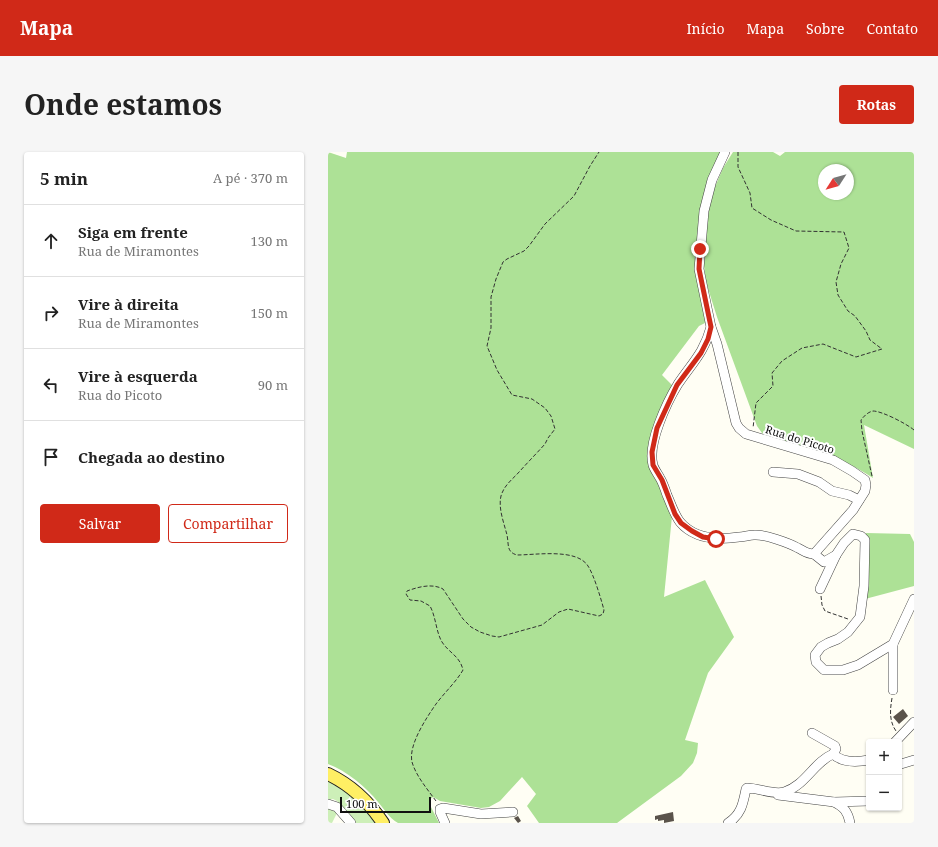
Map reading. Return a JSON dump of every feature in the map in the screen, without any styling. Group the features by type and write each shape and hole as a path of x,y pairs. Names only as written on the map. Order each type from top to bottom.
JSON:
{"main road":[{"path":"328,774 344,782 364,799 371,806 382,823"}],"street":[{"name":"Rua do Picoto","path":"725,152 712,180 704,211 699,269 711,327 717,344 734,417 738,428 746,434 833,460 865,480 865,491 853,510 814,554"},
{"path":"711,327 708,339 701,353 677,385 660,421 652,452 653,465 662,480 675,514 681,523 703,537 716,539 739,538 755,534 768,536 797,547 808,554 814,554 824,562 836,555"},
{"path":"773,472 798,474 819,482 832,491 849,495 859,500"},
{"path":"820,594 836,555 844,542 853,534 861,536 865,540 864,586 860,618 850,630 838,640 828,642 821,647 815,655 816,662 824,670 843,670 858,665 893,644"},
{"path":"893,690 893,644 914,598"},
{"path":"898,739 914,722"},
{"path":"728,823 739,814 747,788 772,792 784,792 796,786 822,761 833,754 836,749 835,746 812,733"},
{"path":"833,754 836,757 856,762 866,760"},
{"path":"902,764 914,760"},
{"path":"744,799 747,796 756,794 834,802 866,801"},
{"path":"834,802 845,809 850,823"},
{"path":"328,804 336,808 351,823"},
{"path":"444,823 440,812 440,809 443,808 481,814 513,812"}],"path":[{"path":"440,809 415,768 412,761 412,754 420,730 436,704 463,670 461,663 442,643 434,612 430,606 421,602 410,600 406,594 407,591 416,588 438,586 443,589 459,613 471,626 480,632 498,637 542,625 559,612 568,609 599,616 604,610 593,575 584,560 577,557 551,553 517,555 512,554 509,550 503,522 501,495 508,483 545,444 556,429 551,416 539,403 532,399 517,396 510,392 497,370 487,346 492,297 499,269 507,259 524,251 535,239 545,224 574,196 599,152"},
{"path":"738,152 738,167 750,193 752,208 772,220 796,231 844,232 849,248 841,264 836,282 838,295 848,311 855,316 866,331 870,340 882,349 856,357 823,344 802,348 782,361 772,373 773,386 756,403 752,436"},
{"path":"872,480 862,431 861,420 865,415 874,411 890,416 914,430"},
{"path":"820,594 825,611 848,618 850,630"},
{"path":"893,690 891,718 892,725 898,739"}],"green space":[{"path":"328,152 346,158 347,152 722,152 705,196 697,237 696,276 707,322 699,326 662,375 673,386 651,457 672,516 664,597 705,580 734,637 708,673 685,740 698,743 697,753 693,763 681,776 617,823 539,823 527,806 536,794 522,777 500,801 489,807 481,808 440,801 433,797 429,800 429,803 439,823 398,823 362,785 349,775 328,764"},
{"path":"733,152 773,152 780,156 785,152 914,152 914,449 864,425 873,478 849,464 809,449 769,437 762,433 757,426 717,317 706,282 703,258 709,201 723,168"},
{"path":"866,533 910,534 914,542 914,586 865,599"},
{"path":"328,779 353,795 378,823 356,823 337,801 333,799 328,800"},
{"path":"328,808 338,811 332,823 328,823"}],"building":[{"path":"903,709 908,716 899,724 893,717"},
{"path":"673,812 674,821 664,823 664,820 655,820 655,816"},
{"path":"518,816 521,821 518,823 514,818"}],"route":[{"path":"700,249 699,269 711,327 708,339 701,353 677,385 657,428 652,452 653,465 662,480 675,514 681,523 703,537 716,539"}]}
